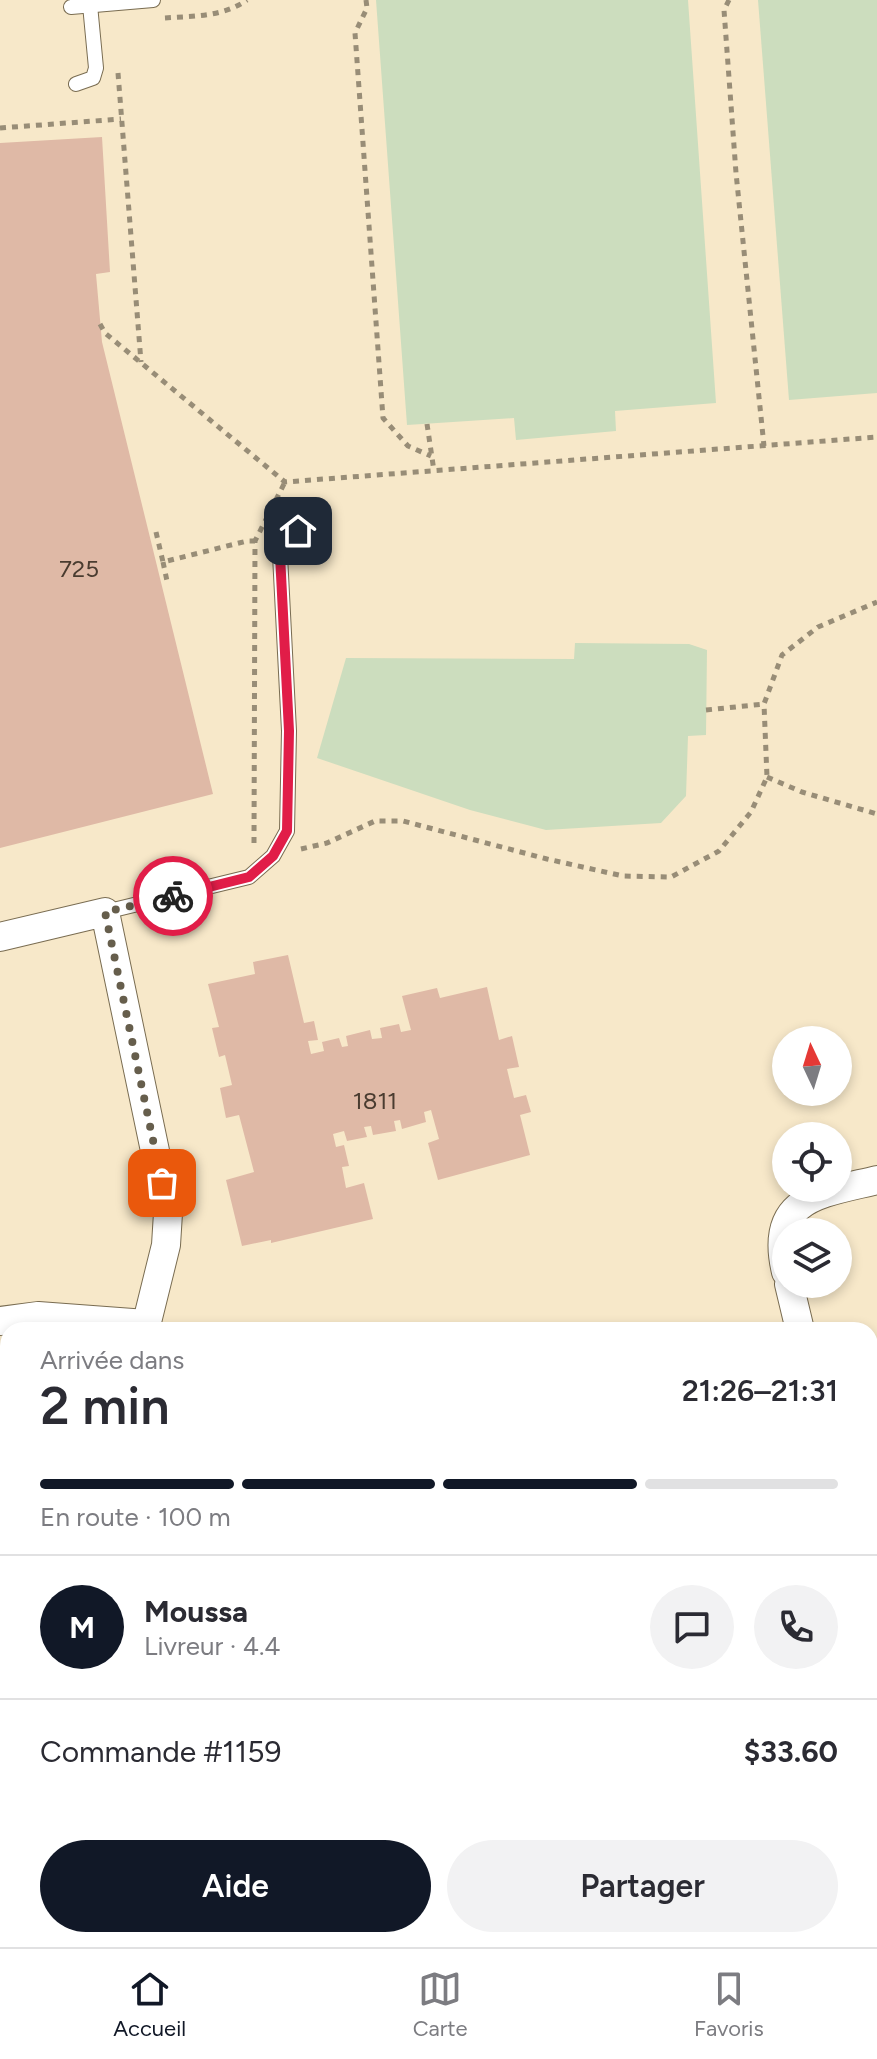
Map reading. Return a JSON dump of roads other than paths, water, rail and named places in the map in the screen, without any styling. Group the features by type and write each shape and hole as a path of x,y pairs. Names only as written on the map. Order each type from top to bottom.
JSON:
{"street":[{"path":"0,937 105,912 168,1213 166,1245 146,1322"},
{"path":"791,1218 798,1206 817,1195 877,1180"},
{"path":"792,1298 798,1322"},
{"path":"0,1321 38,1316 96,1322"}],"lane":[{"path":"71,7 153,0"},
{"path":"76,84 93,78 96,68 90,5"},
{"path":"105,912 249,877 273,856 287,831 289,731 280,555 298,531"}]}
